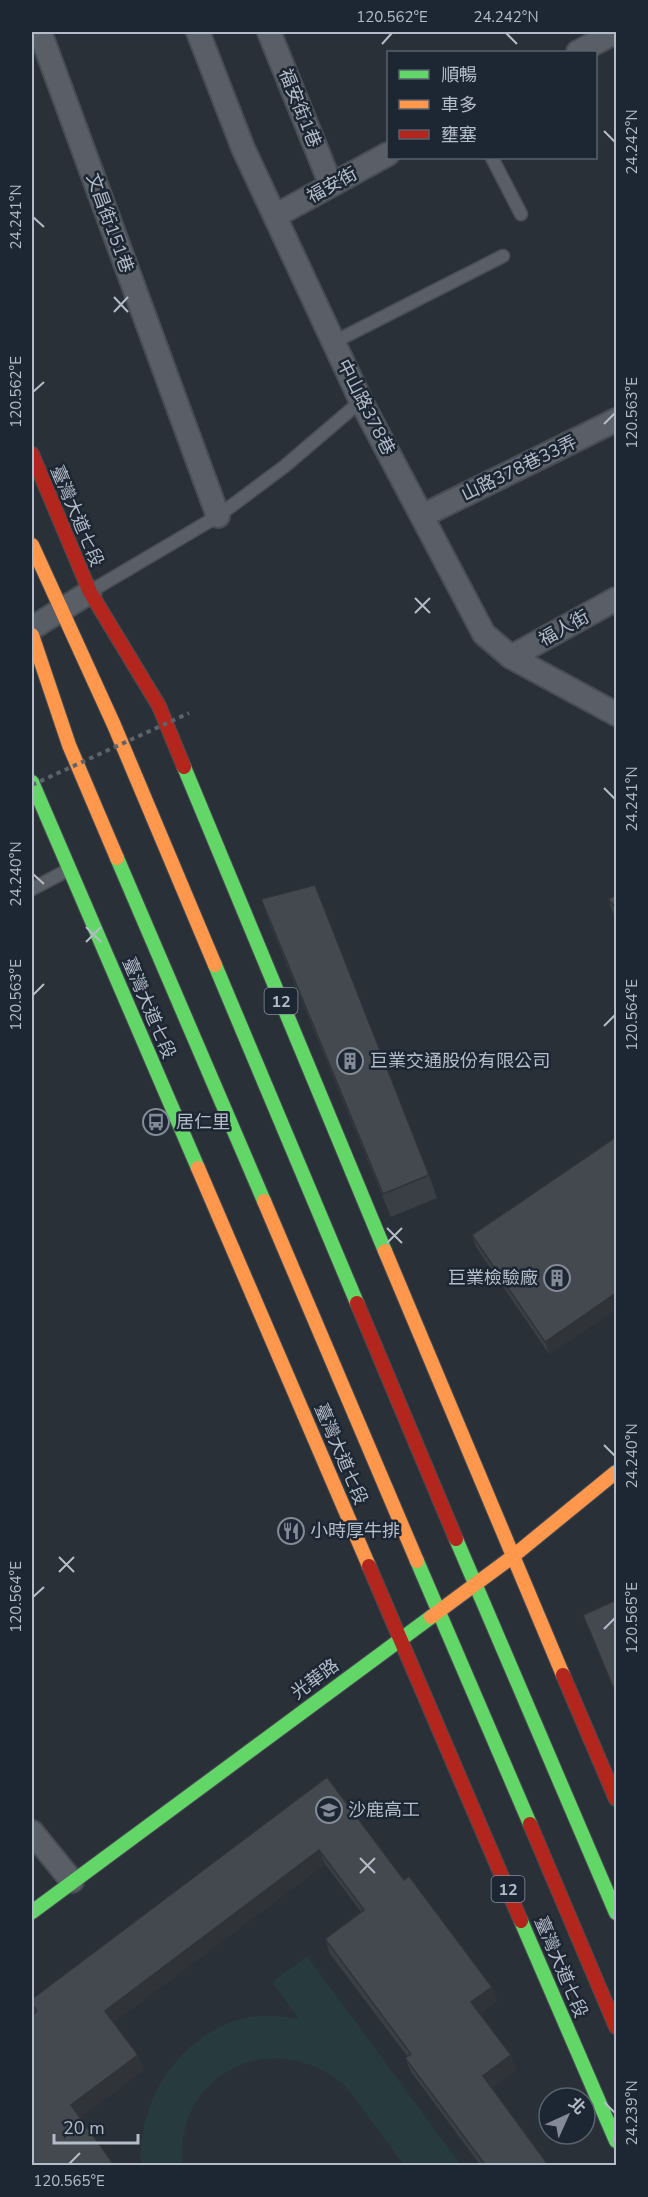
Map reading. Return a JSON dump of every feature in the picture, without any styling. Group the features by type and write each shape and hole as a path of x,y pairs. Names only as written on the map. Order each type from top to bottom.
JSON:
{"main road":[{"name":"臺灣大道七段","path":"32,454 90,592 159,706 512,1557 616,1799"},
{"name":"12","path":"32,545 114,725 475,1584 616,1913"},
{"name":"臺灣大道七段","path":"90,592 96,625"},
{"name":"臺灣大道七段","path":"32,636 69,745 616,2027"},
{"name":"12","path":"104,670 114,725"},
{"name":"臺灣大道七段","path":"44,711 69,745"},
{"name":"臺灣大道七段","path":"32,784 616,2141"},
{"name":"光華路","path":"32,1912 512,1557 616,1472"},
{"path":"475,1584 496,1594"},
{"path":"516,1604 537,1614"}],"street":[{"name":"文昌街151巷","path":"40,32 218,516"},
{"name":"中山路378巷","path":"198,32 243,148 361,401 484,634 512,657 616,714"},
{"name":"福安街1巷","path":"269,32 331,185"},
{"path":"580,51 616,32"},
{"name":"福安街","path":"275,216 387,155"},
{"name":"山路378巷33弄","path":"422,516 616,420"},
{"path":"32,628 90,592"},
{"name":"福人街","path":"512,657 616,599"},
{"path":"32,1832 72,1881"}],"lane":[{"path":"493,159 521,214"},
{"path":"334,342 503,256"},
{"path":"90,592 218,516 285,466 361,401"},
{"path":"32,889 69,869"}],"path":[{"path":"32,784 189,713"}],"green space":[{"path":"307,1956 461,2165 404,2165 347,2088 320,2069 291,2060 262,2059 235,2067 212,2082 195,2104 184,2132 183,2165 141,2165 146,2117 167,2074 182,2055 200,2039 244,2018 278,2016 299,2019 272,1982"}],"building":[{"name":"巨業交通股份有限公司","path":"315,885 429,1175 383,1194 261,899"},
{"path":"616,895 616,908 608,899"},
{"name":"巨業檢驗廠","path":"616,1137 616,1293 545,1342 472,1235"},
{"path":"616,1600 616,1694 583,1615"},
{"path":"327,1777 404,1880 409,1876 492,1987 471,2002 511,2055 483,2076 549,2166 486,2166 405,2058 411,2054 325,1939 364,1910 319,1850 105,2011 138,2055 71,2105 115,2166 32,2166 32,2015 37,2011 32,2004 32,1999"}],"traffic: fast":[{"path":"184,767 385,1251"},
{"path":"32,782 198,1168"},
{"path":"117,858 264,1201"},
{"path":"215,965 357,1303"},
{"path":"456,1539 616,1913"},
{"path":"417,1561 530,1824"},
{"path":"32,1912 431,1617"},
{"path":"521,1921 616,2141"}],"traffic: slow":[{"path":"32,545 114,725 215,965"},
{"path":"32,635 69,745 117,858"},
{"path":"198,1168 369,1566"},
{"path":"264,1201 417,1561"},
{"path":"385,1251 563,1675"},
{"path":"431,1617 512,1557 616,1472"}],"traffic: jam":[{"path":"32,454 90,592 159,706 184,767"},
{"path":"357,1303 456,1539"},
{"path":"369,1566 521,1921"},
{"path":"563,1675 616,1799"},
{"path":"530,1824 616,2027"}],"place":[{"name":"巨業交通股份有限公司","path":"350,1061"},
{"name":"居仁里","path":"156,1122"},
{"name":"巨業檢驗廠","path":"557,1278"},
{"name":"小時厚牛排","path":"291,1531"},
{"name":"沙鹿高工","path":"329,1810"}]}
